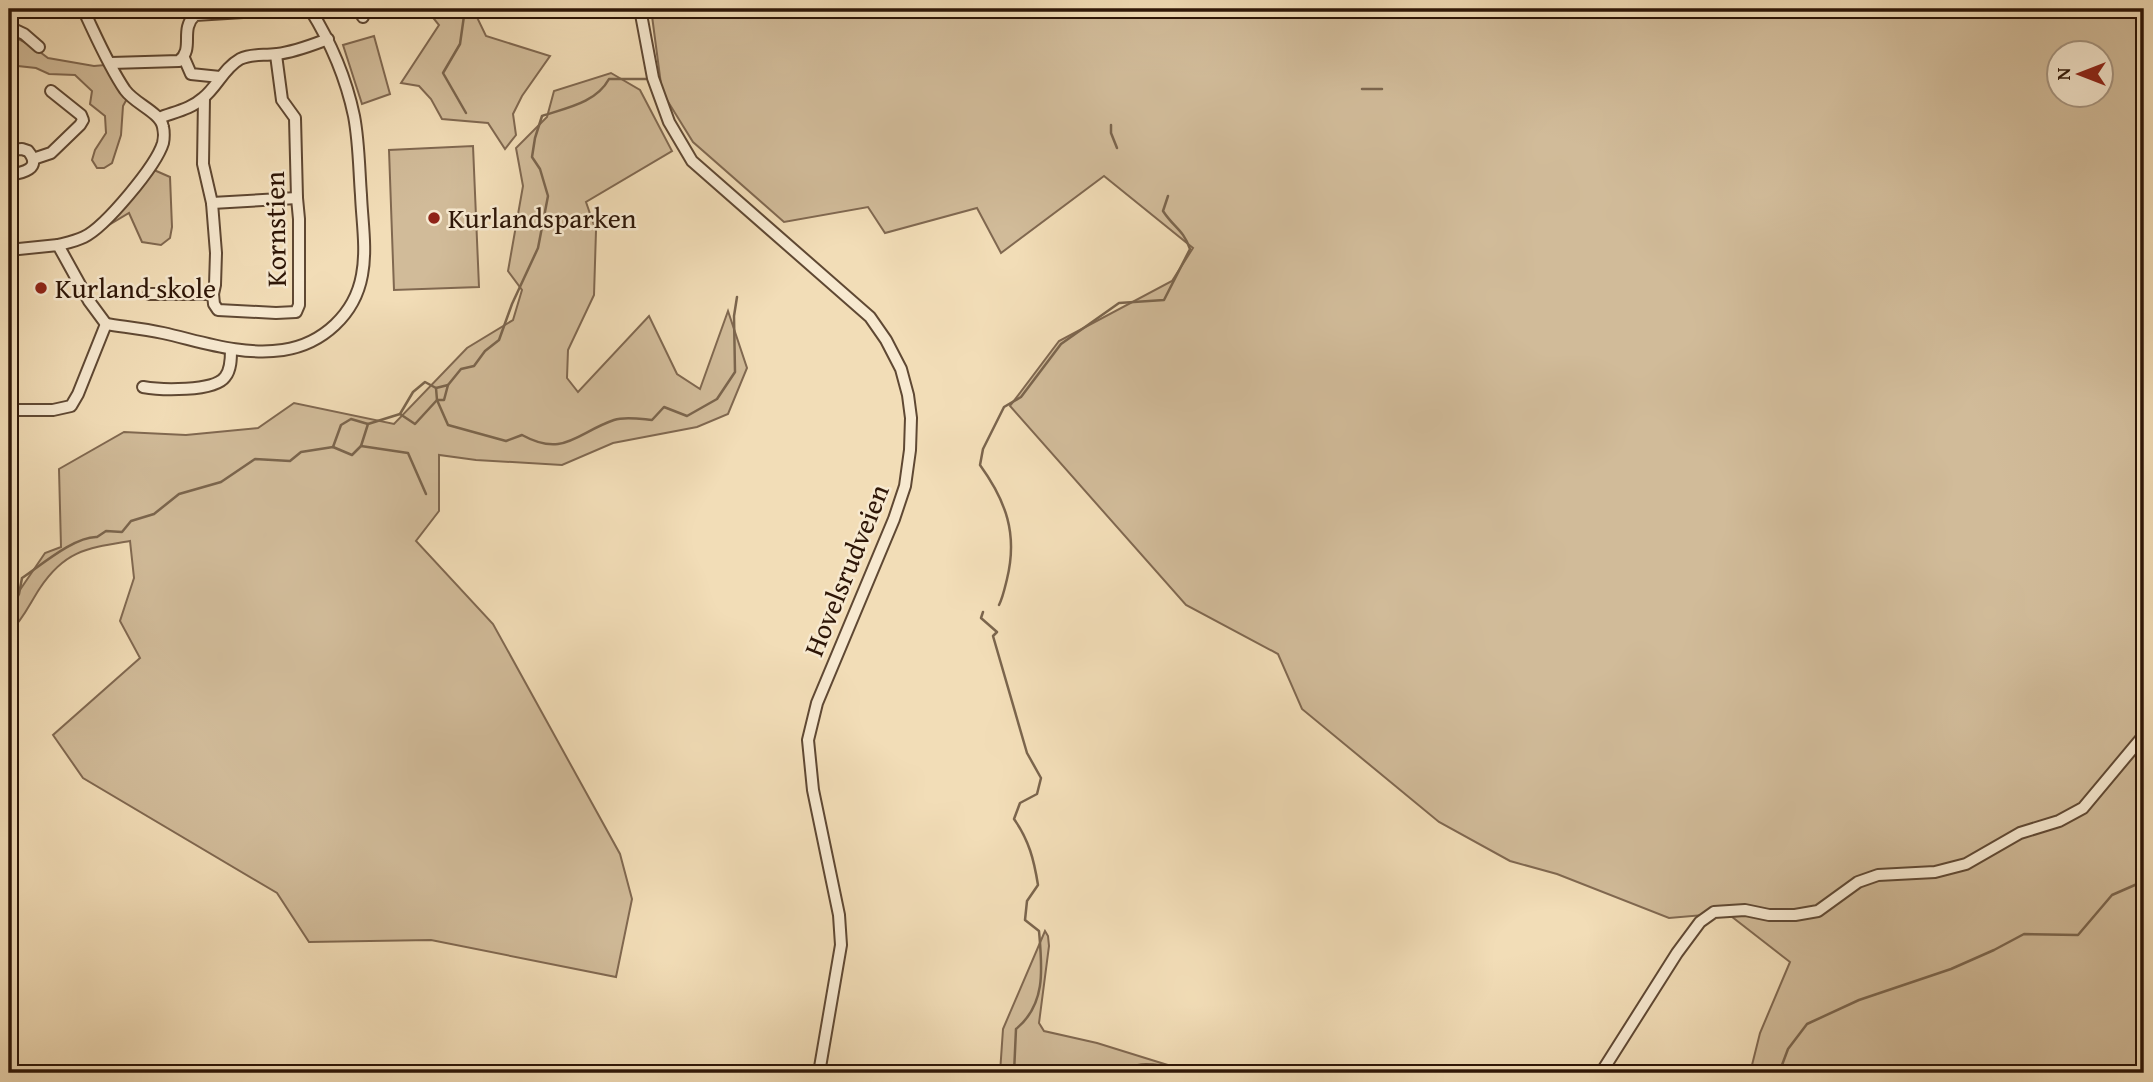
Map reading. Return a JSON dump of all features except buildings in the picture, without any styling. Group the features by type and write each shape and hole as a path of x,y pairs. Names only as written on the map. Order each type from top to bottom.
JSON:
{"street":[{"path":"9,250 58,245 84,237 98,227 137,184 163,142 164,128 159,118 125,90 83,9"},
{"path":"58,245 89,301 106,324 160,332 231,350 260,352 285,350 322,337 338,323 354,300 362,275 364,251 354,116 328,38 310,9"},
{"name":"Hovelsrudveien","path":"640,9 653,78 669,122 692,160 870,317 901,369 908,395 911,418 910,450 905,486 894,519 817,702 808,740 813,790 839,915 841,945 819,1073"},
{"path":"111,63 173,62 184,58 187,52 187,25 195,15 258,11"},
{"path":"9,27 24,34 39,47"},
{"path":"159,118 186,109 204,98 219,77 238,61 253,54 276,55 312,46 328,38"},
{"name":"Kornstien","path":"213,294 218,310 276,313 296,312 299,306 295,118 282,100 276,55"},
{"path":"184,58 191,74 219,77"},
{"path":"33,159 51,153 83,120 81,115 51,91"},
{"path":"149,294 213,294 216,253 212,203 203,164 204,98"},
{"path":"9,150 28,151 33,159 33,165 27,171 9,176"},
{"path":"212,203 297,198"},
{"path":"9,410 52,410 71,406 106,324"},
{"path":"143,387 169,390 217,384 226,377 231,362 231,350"},
{"path":"1601,1073 1690,934 1714,912 1745,910 1769,915 1795,915 1818,911 1858,882 1878,875 1935,873 1966,864 2020,833 2059,821 2082,808 2144,735"}],"shaded area":[{"path":"426,9 473,9 486,36 550,56 513,114 516,135 505,149 488,123 442,119 431,99 419,86 401,83 439,25"},
{"path":"654,9 2144,9 2144,1073 1750,1073 1760,1033 1790,962 1727,913 1669,918 1557,874 1510,861 1439,822 1302,709 1278,654 1186,605 1010,406 1059,341 1172,281 1193,248 1104,176 1001,253 977,208 885,233 868,207 784,222 693,142 662,92 652,16"},
{"path":"9,34 48,58 94,66 105,65 129,95 123,106 121,135 112,163 104,168 97,168 92,160 106,133 105,116 90,104 92,91 75,75 49,74 36,68 9,65"},
{"path":"374,36 390,94 362,104 343,45"},
{"path":"611,73 640,90 672,151 586,202 596,231 594,295 568,350 567,378 578,392 649,316 677,374 700,389 728,311 747,368 728,414 697,427 613,443 562,465 439,455 439,511 416,541 493,624 620,854 632,899 616,977 431,940 309,942 277,893 83,778 53,735 140,658 120,621 134,578 130,541 90,549 68,558 49,575 9,633 9,606 45,553 61,547 59,469 124,432 186,435 258,428 294,403 394,424 467,348 513,320 522,290 508,271 523,186 516,148 547,117 554,91"},
{"name":"Kurlandsparken","path":"473,146 479,287 394,290 389,150"},
{"path":"154,170 170,177 172,227 170,238 161,245 142,242 129,213 107,226 105,221"},
{"path":"1045,931 1049,946 1039,1023 1044,1031 1097,1043 1171,1066 1140,1064 1126,1073 1000,1073 1003,1029"}],"waterway":[{"path":"465,9 460,44 443,73 466,113"},
{"path":"9,614 19,594 22,578 79,541 97,537 106,531 122,532 131,521 154,514 179,494 221,482 255,459 290,461 301,452 333,447 352,455 361,446 368,424 400,414 415,424 437,400 444,400 448,385 461,369 474,366 485,351 499,340 538,248 548,196 540,169 532,157 542,116 588,99 609,79 646,79"},
{"path":"1362,89 1382,89"},
{"path":"1111,125 1117,148"},
{"path":"999,605 1010,563 1010,533 1003,505 980,465 983,449 1004,407 1021,397 1061,344 1119,303 1164,300 1190,249 1163,211 1168,196"},
{"path":"436,388 437,400 448,425 506,441 522,435 536,441 560,444 618,419 652,420 664,407 687,416 717,399 735,372 734,316 737,297"},
{"path":"400,414 413,392 425,382 436,388 448,385"},
{"path":"333,447 341,425 351,419 368,424"},
{"path":"361,446 408,453 426,494"},
{"path":"983,612 981,618 997,632 993,636 1027,753 1041,778 1037,794 1020,803 1014,819 1033,859 1038,885 1027,901 1025,920 1039,931 1041,958 1038,996 1026,1019 1016,1029 1014,1073"},
{"path":"1779,1073 1788,1049 1807,1024 1859,1000 1951,969 2024,934 2078,935 2112,895 2144,881"}],"place":[{"name":"Kurlandsparken","path":"434,218"},
{"name":"Kurland skole","path":"41,288"}]}
